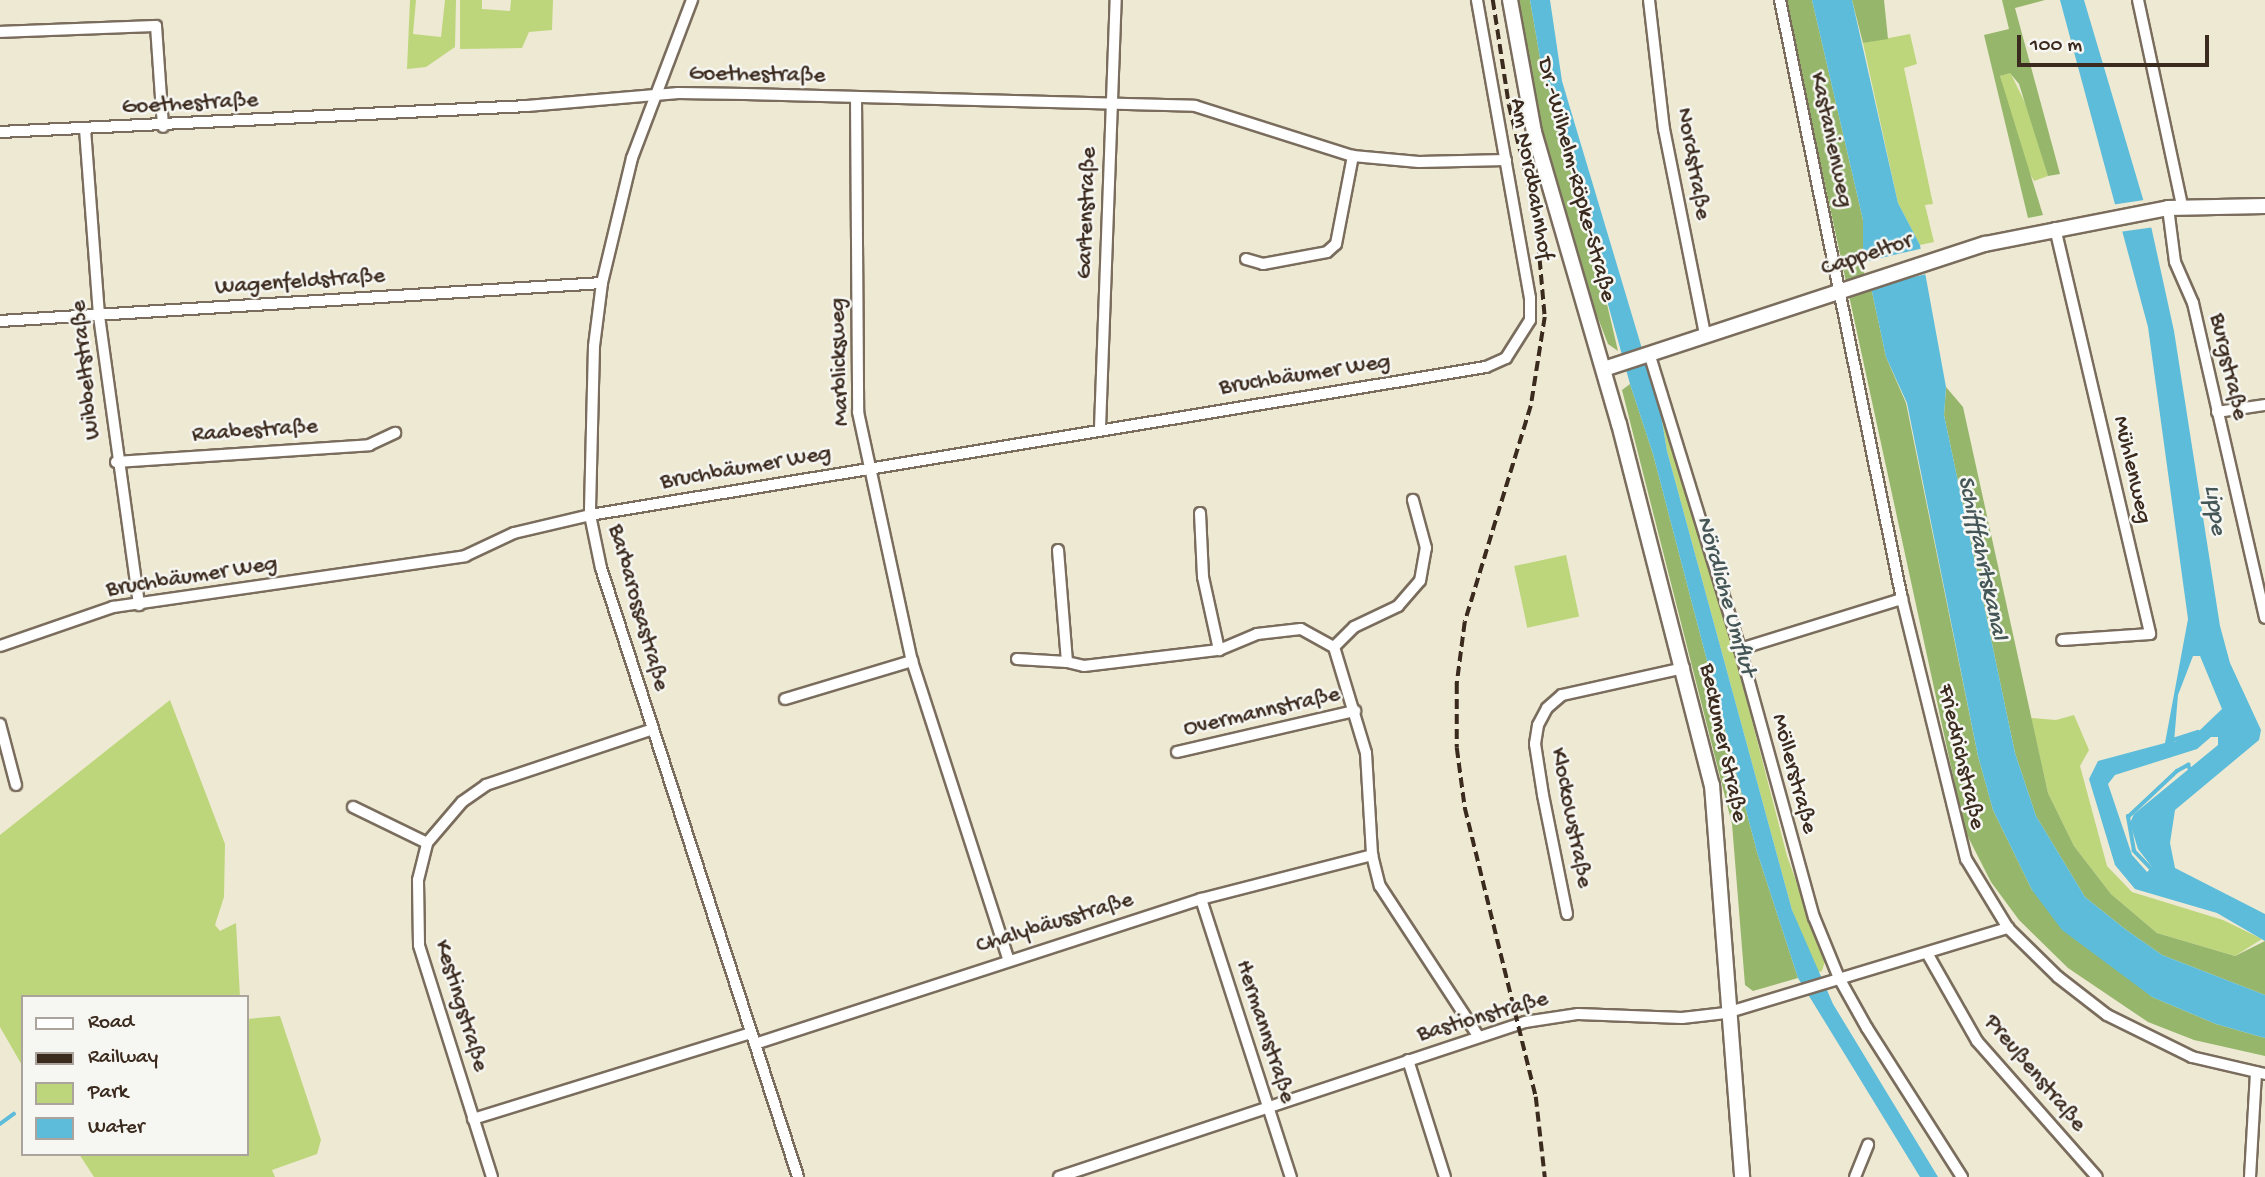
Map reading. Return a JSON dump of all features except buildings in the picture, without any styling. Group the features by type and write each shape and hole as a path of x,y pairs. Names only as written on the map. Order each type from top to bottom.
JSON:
{"main road":[{"name":"Dr.-Wilhelm-Röpke-Straße","path":"1510,0 1534,132 1604,369"},
{"name":"Cappeltor","path":"1604,369 1926,260 2055,228 2175,207 2265,206"},
{"name":"Beckumer Straße","path":"1604,369 1684,668 1717,821 1726,1013 1742,1177"}],"street":[{"name":"Barbarossastraße","path":"691,0 654,95 614,221 594,346 590,515 601,568 798,1177"},
{"name":"Gartenstraße","path":"1100,428 1116,0"},
{"name":"Am Nordbahnhof","path":"1478,0 1530,298 1530,320 1506,358"},
{"name":"Nordstraße","path":"1649,0 1664,129 1705,334"},
{"name":"Kastanienweg","path":"1780,0 1842,288"},
{"name":"Burgstraße","path":"2138,0 2175,207 2175,262 2193,303 2265,618"},
{"path":"0,32 156,26 163,127"},
{"name":"Goethestraße","path":"0,132 163,127 654,95 1111,102 1195,106 1353,156 1419,162 1506,160"},
{"name":"Marblicksweg","path":"856,98 858,412 912,661 1008,958"},
{"name":"Wibbeltstraße","path":"85,130 99,316 116,462 139,605"},
{"path":"1246,259 1263,264 1327,252 1336,244 1353,156"},
{"name":"Mühlenweg","path":"2055,228 2150,634 2062,639"},
{"name":"Wagenfeldstraße","path":"0,321 602,283"},
{"name":"Friedrichstraße","path":"1842,288 1902,599 1957,835 2008,928 2058,977 2107,1016 2192,1057 2261,1073"},
{"name":"Möllerstraße","path":"1646,354 1740,649 1794,853 1834,980 1962,1177"},
{"name":"Bruchbäumer Weg","path":"0,646 113,607 465,556 514,533 590,515 1100,428 1486,367 1506,358"},
{"path":"2217,412 2265,405"},
{"name":"Raabestraße","path":"116,462 369,445 395,433"},
{"path":"1017,659 1067,662 1084,666 1219,649 1256,634 1301,629 1334,647 1354,627 1398,606 1419,581 1426,548 1413,500"},
{"path":"1200,513 1203,577 1219,649"},
{"path":"1058,550 1067,662"},
{"path":"1740,649 1902,599"},
{"name":"Overmannstraße","path":"1334,647 1366,753 1372,855 1393,912 1478,1036"},
{"path":"785,699 912,661"},
{"name":"Klockowstraße","path":"1567,914 1535,744 1538,725 1547,708 1562,695 1684,668"},
{"name":"Overmannstraße","path":"1177,752 1355,711"},
{"path":"0,724 16,785"},
{"name":"Kestingstraße","path":"492,1177 419,945 418,880 427,843 462,802 486,785 653,729"},
{"path":"353,807 427,843"},
{"name":"Chalybäusstraße","path":"755,1044 1008,958 1201,899 1372,855"},
{"name":"Hermannstraße","path":"1201,899 1291,1177"},
{"name":"Bastionstraße","path":"1059,1177 1478,1036 1550,1016 1682,1018 1726,1013 2008,928"},
{"name":"Preußenstraße","path":"1927,953 1977,1041 2097,1177"},
{"path":"474,1119 751,1033"},
{"path":"1408,1060 1445,1177"},
{"path":"2250,1177 2261,1073"},
{"path":"1855,1177 1868,1144"}],"green space":[{"path":"410,0 416,0 413,34 441,37 445,0 456,0 455,47 426,67 407,69"},
{"path":"460,0 482,0 482,9 510,11 511,0 553,0 552,30 529,32 522,48 460,49"},
{"path":"1519,0 1530,0 1540,58 1581,193 1618,351 1608,344 1596,313 1538,114"},
{"path":"1785,0 1812,0 1863,220 1863,250 1886,357 1906,403 1978,756 1993,810 2032,890 2152,997 2216,1024 2265,1038 2265,1056 2194,1040 2148,1022 2068,968 2019,920 1991,882 1965,831"},
{"path":"1852,0 1884,0 1888,39 1863,43"},
{"path":"2002,0 2045,0 2015,8 2060,174 2048,176 2019,84 2010,73 2000,76 2043,215 2028,218 1984,35 2009,29"},
{"path":"1910,34 1917,64 1904,68 1933,204 1925,205 1934,242 1920,245 1898,203 1863,43"},
{"path":"2010,72 2032,117 2048,176 2034,181 2022,159 2000,76"},
{"path":"1630,384 1653,454 1757,852 1798,978 1753,991 1745,985 1732,824 1622,390"},
{"path":"1946,387 1963,407 2048,793 2074,846 2111,894 2157,933 2235,956 2265,941 2265,995 2162,955 2125,929 2085,897 2036,816 2015,753 1944,415"},
{"path":"1660,409 1734,651 1787,856 1825,961 1822,971 1816,973 1792,910 1667,451"},
{"path":"1566,555 1579,617 1527,628 1514,566"},
{"path":"170,700 225,844 224,897 215,925 220,931 236,923 240,995 21,995 21,1064 0,1027 0,835"},
{"path":"2074,715 2089,750 2080,766 2107,866 2132,892 2223,920 2262,939 2235,956 2157,933 2111,894 2074,846 2048,793 2031,718 2056,720"},
{"path":"280,1016 321,1140 317,1154 272,1170 275,1177 94,1177 80,1156 248,1156 248,1019"}],"water":[{"path":"1530,0 1550,0 1562,81 1660,409 1667,451 1792,910 1833,1004 1938,1177 1920,1177 1798,978 1757,852 1653,454 1630,384 1540,58"},
{"path":"1812,0 1852,0 1898,203 1920,245 1946,387 1944,415 2015,753 2036,816 2085,897 2125,929 2162,955 2265,995 2265,1038 2216,1024 2152,997 2062,930 2032,890 1993,810 1978,756 1907,403 1886,357 1863,250 1863,220"},
{"path":"2060,0 2084,0 2151,226 2174,331 2220,626 2230,663 2261,730 2259,740 2175,810 2170,843 2175,868 2265,914 2265,941 2217,913 2135,889 2115,865 2089,779 2098,761 2165,743 2188,619 2148,327","holes":["2193,656 2200,656 2222,709 2200,730 2174,742 2178,695","2211,737 2218,737 2218,745 2134,814 2130,823 2138,849 2152,867 2147,872 2132,855 2108,784 2115,775 2197,749"]}],"pier":[{"path":"2144,200 2155,227 2119,232 2111,205"},
{"path":"1924,248 1930,273 1867,288 1862,262"}],"waterway":[{"path":"2170,741 2198,732"},
{"path":"2154,872 2134,851 2128,817 2177,771 2188,765 2191,770"},
{"path":"0,1124 14,1114"}],"railway":[{"path":"1493,0 1509,105 1536,215 1545,317 1531,406 1465,622 1457,684 1457,748 1465,808 1536,1097 1545,1177"}],"water label":[{"name":"Lippe","path":"2214,510"},
{"name":"Schifffahrtskanal","path":"1981,558"},
{"name":"Nördliche Umflut","path":"1725,596"}]}
